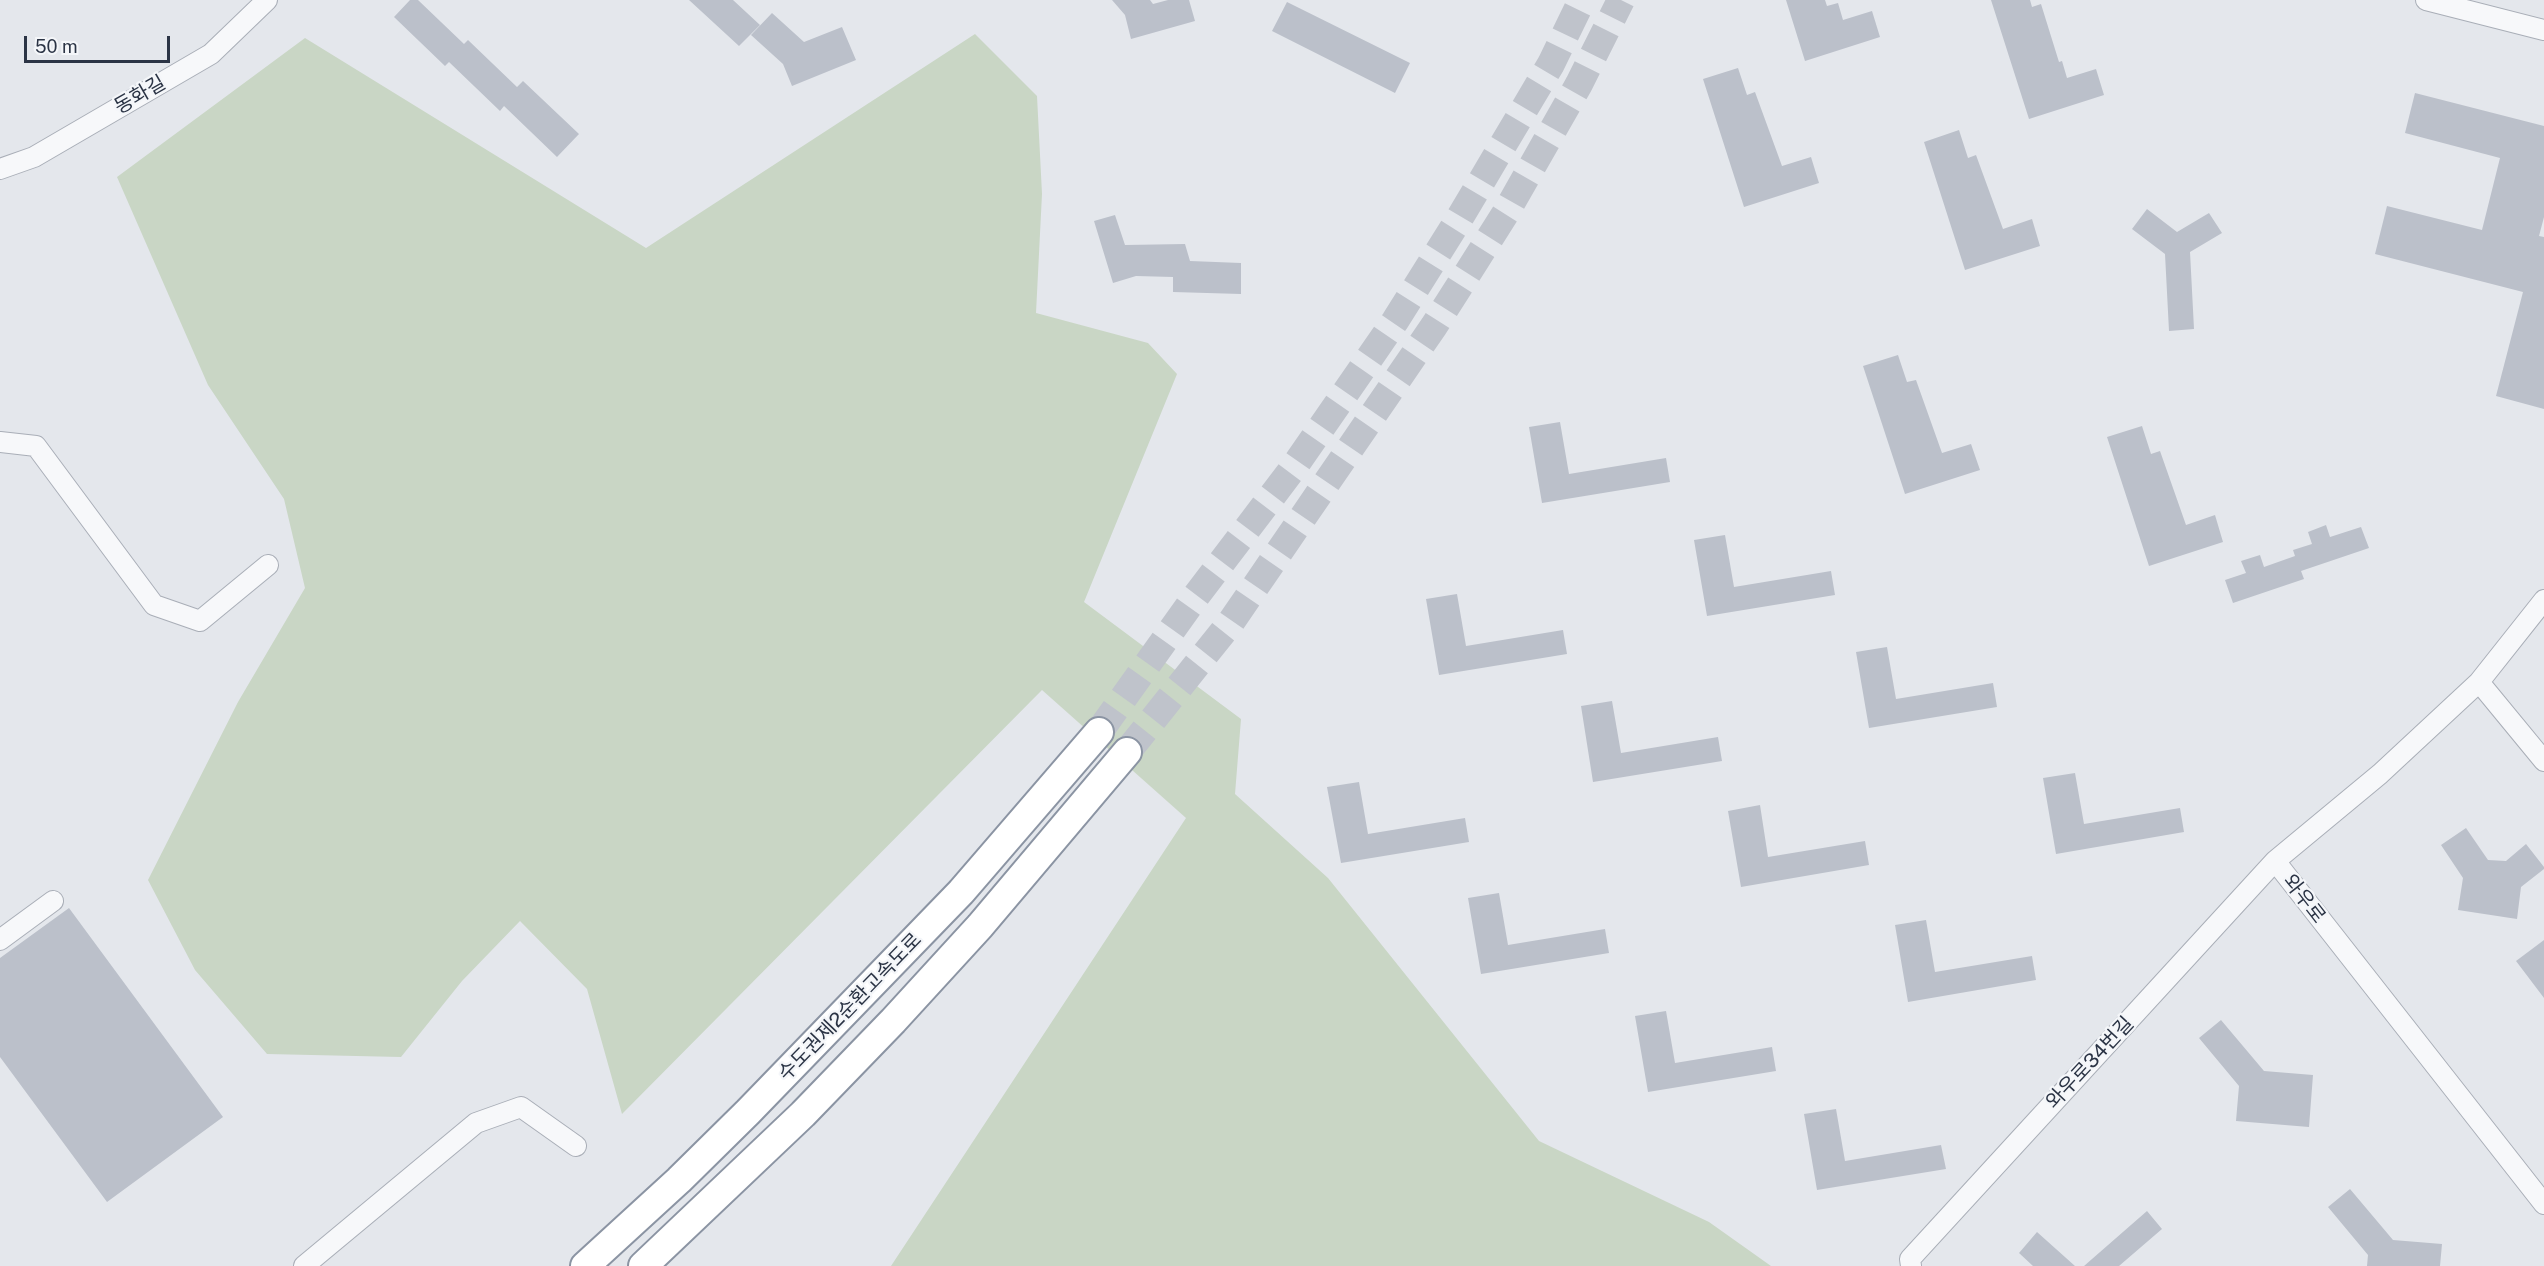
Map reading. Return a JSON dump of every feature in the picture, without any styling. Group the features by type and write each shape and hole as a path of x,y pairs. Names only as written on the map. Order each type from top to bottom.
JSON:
{"highway":[{"name":"수도권제2순환고속도로","path":"585,1266 679,1180 879,978 961,892 1100,732"},
{"name":"수도권제2순환고속도로","path":"643,1266 804,1114 894,1021 980,926 1127,752"}],"street":[{"name":"동화길","path":"0,169 34,157 211,54 267,0"},
{"path":"2426,0 2544,30"},
{"path":"0,442 36,446 154,605 200,621 268,565"},
{"name":"와우로","path":"2544,600 2479,682 2380,774 2275,861 2544,1204"},
{"path":"2479,682 2544,761"},
{"name":"와우로34번길","path":"1911,1266 1910,1259 2275,861"},
{"path":"0,940 53,901"},
{"path":"304,1266 476,1123 521,1107 576,1146"},
{"path":"654,1266 676,1235"}],"green space":[{"path":"975,34 1037,96 1042,194 1036,313 1148,343 1177,374 1084,602 1241,719 1235,794 1328,878 1539,1141 1709,1222 1771,1266 891,1266 1186,818 1042,690 622,1114 587,989 520,921 462,981 401,1057 267,1054 195,970 148,880 238,702 305,588 284,499 208,385 117,177 305,38 646,248"}],"building":[{"path":"410,0 418,0 464,44 468,40 517,87 523,81 579,134 557,157 504,106 500,111 449,62 445,66 394,17"},
{"path":"689,0 733,0 760,25 739,46"},
{"path":"1112,0 1150,0 1153,4 1168,0 1189,0 1195,21 1131,39 1125,15"},
{"path":"1786,0 1825,0 1827,6 1838,3 1843,20 1872,11 1880,37 1805,61"},
{"path":"1991,0 2030,0 2032,7 2041,4 2059,62 2062,61 2067,78 2096,69 2104,95 2029,119"},
{"path":"1287,2 1410,63 1395,93 1272,31"},
{"path":"772,13 804,42 842,27 856,60 792,86 783,64 751,35"},
{"path":"1738,68 1747,95 1755,92 1782,166 1811,157 1819,183 1744,207 1703,79"},
{"path":"2415,93 2544,126 2544,217 2539,236 2544,237 2544,409 2496,396 2523,292 2375,254 2387,206 2482,230 2500,158 2405,133"},
{"path":"1959,130 1968,158 1976,155 2003,229 2032,219 2040,246 1965,270 1924,142"},
{"path":"2147,209 2177,232 2209,213 2222,233 2190,252 2194,329 2169,331 2165,254 2132,229"},
{"path":"1115,215 1125,245 1185,244 1190,261 1241,263 1241,294 1173,292 1173,277 1136,276 1113,283 1094,221"},
{"path":"1898,355 1907,382 1916,380 1942,453 1971,444 1980,470 1905,494 1863,366"},
{"path":"1560,422 1569,474 1666,458 1670,482 1542,503 1529,427"},
{"path":"2142,426 2151,454 2160,451 2186,525 2215,515 2223,542 2149,566 2107,437"},
{"path":"2326,525 2330,537 2361,527 2369,548 2301,571 2304,579 2233,603 2225,580 2246,573 2241,561 2260,555 2264,567 2295,556 2293,550 2312,544 2308,532"},
{"path":"1725,535 1734,587 1831,571 1835,595 1707,616 1694,540"},
{"path":"1457,594 1466,646 1563,630 1567,654 1439,675 1426,599"},
{"path":"1887,647 1896,699 1993,683 1997,707 1869,728 1856,652"},
{"path":"1612,701 1621,753 1718,737 1722,761 1593,782 1581,706"},
{"path":"2075,773 2084,824 2180,808 2184,832 2056,854 2043,778"},
{"path":"1359,782 1368,834 1465,818 1469,842 1341,863 1327,787"},
{"path":"1760,805 1768,857 1865,841 1869,865 1741,887 1728,811"},
{"path":"2466,828 2488,860 2506,861 2526,844 2544,867 2521,887 2517,919 2458,910 2463,878 2441,845"},
{"path":"1499,893 1508,945 1605,929 1609,953 1481,974 1468,898"},
{"path":"69,908 223,1117 107,1202 0,1057 0,958"},
{"path":"1926,920 1935,972 2032,956 2036,980 1908,1002 1895,925"},
{"path":"2544,940 2544,998 2516,961"},
{"path":"1666,1011 1675,1063 1772,1047 1776,1071 1648,1092 1635,1016"},
{"path":"2221,1020 2264,1071 2313,1075 2309,1127 2236,1121 2239,1086 2199,1038"},
{"path":"1836,1109 1845,1161 1941,1145 1946,1169 1817,1190 1804,1114"},
{"path":"2350,1189 2393,1240 2442,1244 2440,1266 2367,1266 2368,1255 2328,1207"},
{"path":"2147,1211 2162,1229 2119,1266 2084,1266"},
{"path":"2037,1232 2075,1266 2033,1266 2019,1253"}],"tunnel":[{"path":"1099,732 1196,596 1294,467 1395,321 1551,64 1582,0"},
{"path":"1127,752 1231,622 1434,326 1505,214 1579,84 1621,0"}]}
